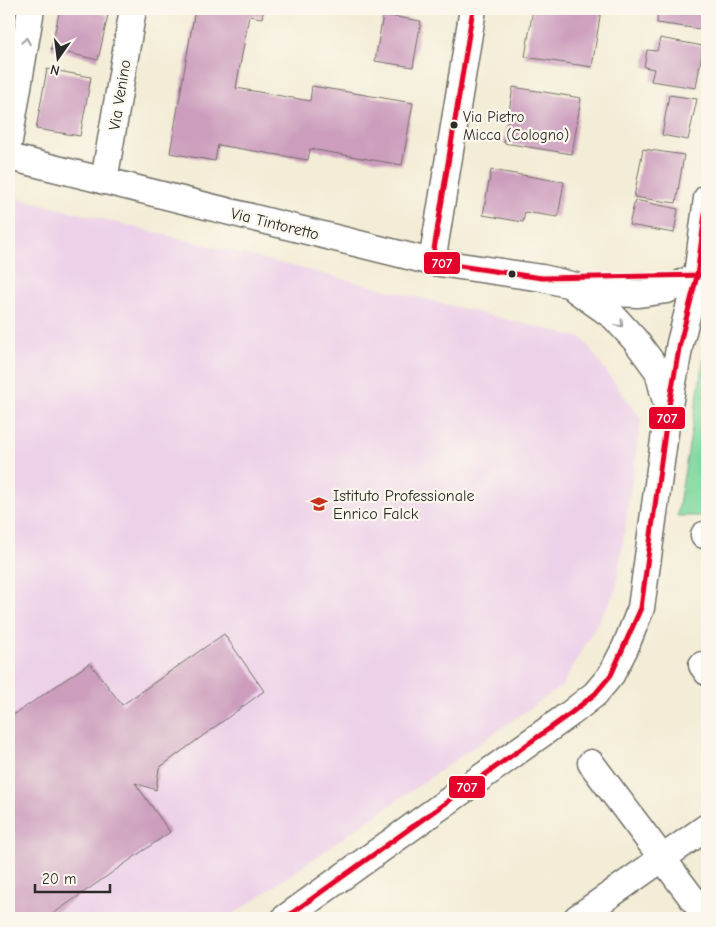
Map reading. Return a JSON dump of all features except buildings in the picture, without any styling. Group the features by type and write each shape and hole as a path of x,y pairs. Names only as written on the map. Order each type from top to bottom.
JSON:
{"street":[{"path":"9,141 31,9"},
{"name":"Via Venino","path":"104,181 133,9"},
{"path":"432,262 474,9"},
{"name":"Via Tintoretto","path":"9,157 432,262 542,278 605,293 639,294 667,290 702,275"},
{"path":"285,918 571,713 595,694 611,675 626,648 641,608 668,411 680,343 702,275 707,198"},
{"name":"Via Tintoretto","path":"542,278 702,275"},
{"name":"Via Tintoretto","path":"568,284 614,317 636,341 658,371 668,411"},
{"path":"590,763 707,918"},
{"path":"577,918 707,827"}],"shaded area":[{"name":"Istituto Professionale Enrico Falck","path":"9,196 582,338 641,419 616,590 562,686 228,918 9,918"}],"green space":[{"path":"707,347 707,516 677,516 704,357"}],"transit line":[{"name":"707","path":"473,9 432,262 542,278 707,275"},
{"name":"707","path":"285,918 571,713 595,694 611,675 641,608 668,411 680,343 697,276 707,198"}],"place":[{"name":"Via Pietro Micca (Cologno)","path":"454,125"},
{"name":"Istituto Professionale Enrico Falck","path":"319,504"}]}
